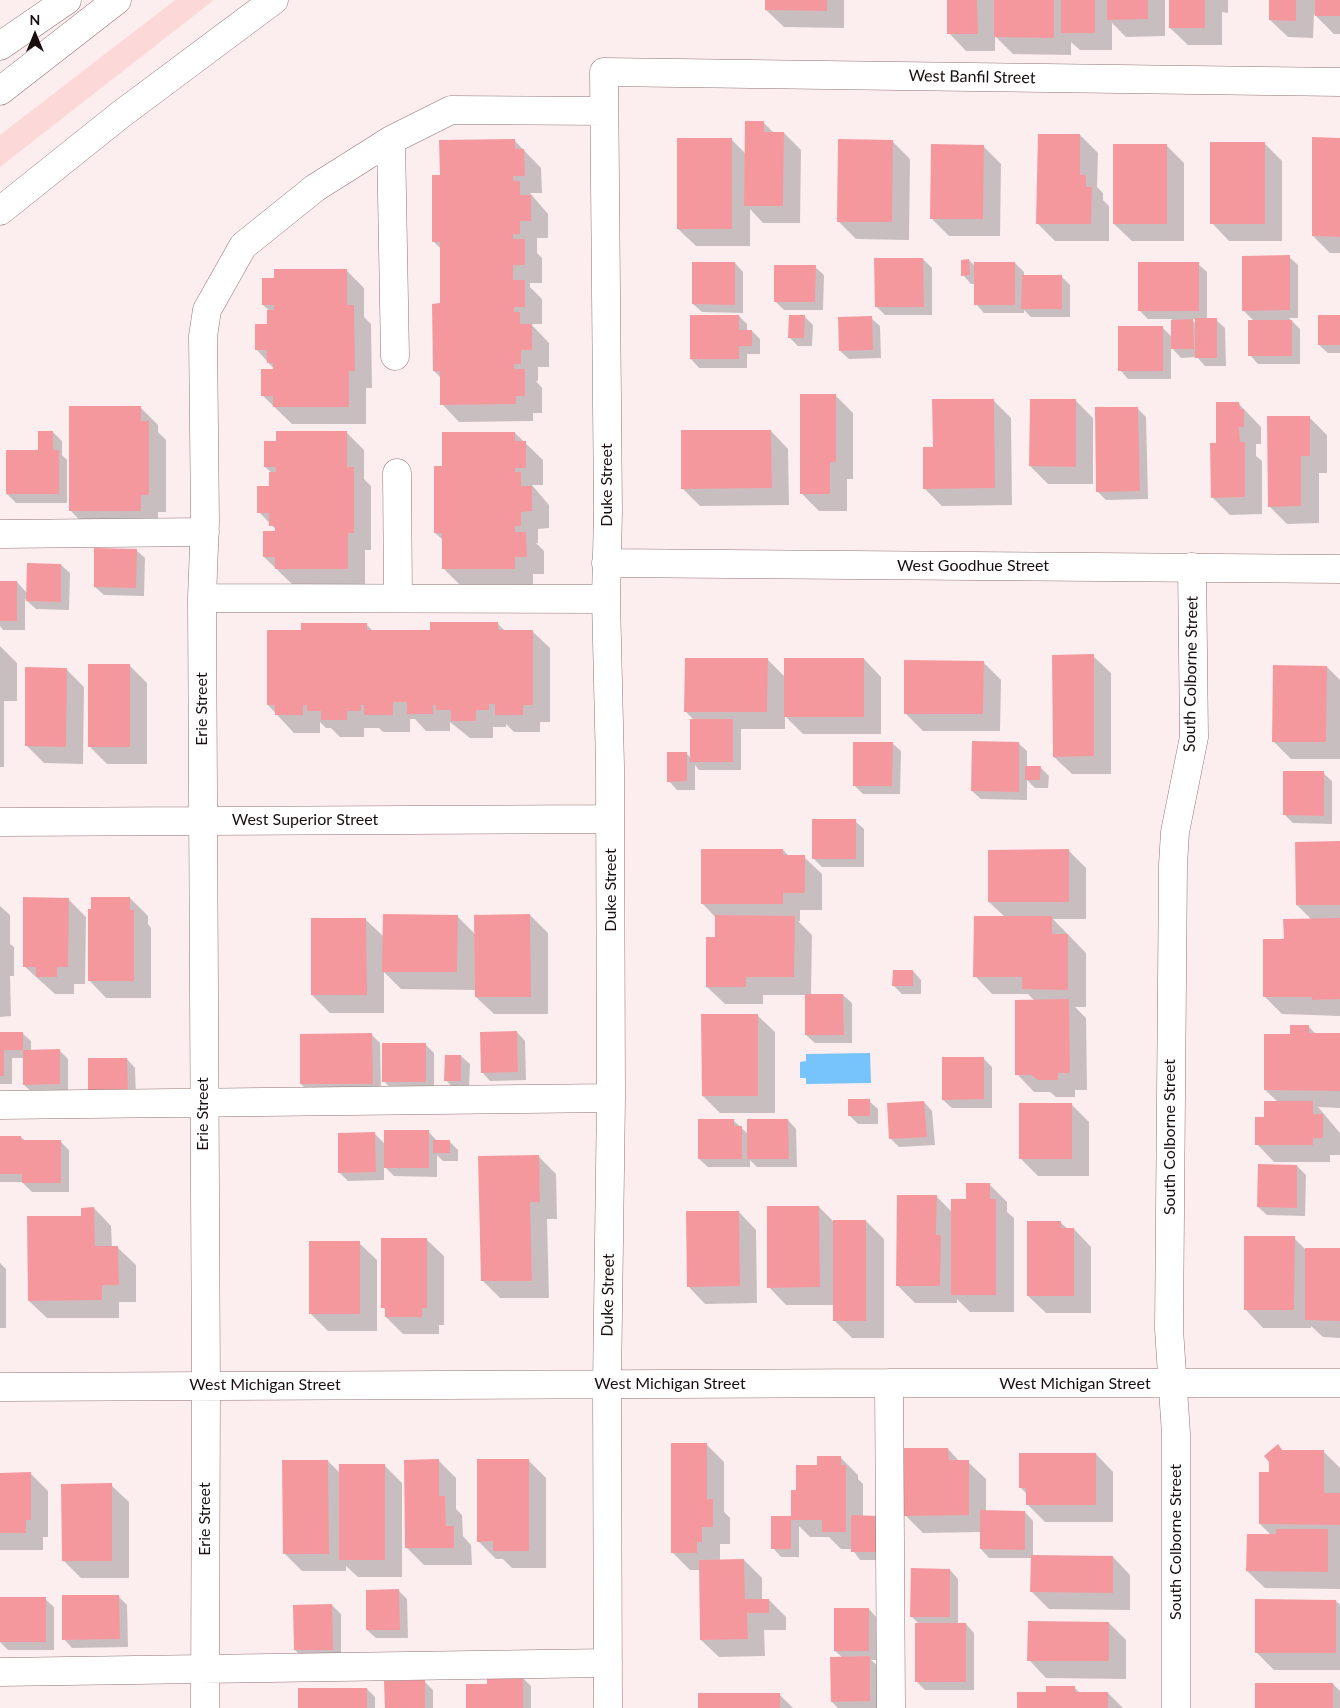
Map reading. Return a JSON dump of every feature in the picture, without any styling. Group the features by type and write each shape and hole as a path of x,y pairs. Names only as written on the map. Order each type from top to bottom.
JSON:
{"main road":[{"path":"0,46 67,0"},
{"path":"0,91 118,0"},
{"path":"0,211 120,115 274,0"},
{"name":"West Banfil Street","path":"604,72 1340,82"},
{"name":"Duke Street","path":"604,72 606,599 610,819 611,1098 607,1384 608,1708"},
{"name":"Erie Street","path":"204,1708 206,1386 203,1103 202,598 205,526 203,336 207,310 215,292 243,246 315,188 391,140 451,110 604,111"},
{"path":"391,140 395,356"},
{"path":"397,473 398,598"},
{"path":"1,534 205,526"},
{"name":"West Goodhue Street","path":"606,563 1340,569"},
{"name":"South Colborne Street","path":"1176,1708 1176,1434 1169,1329 1173,865 1175,832 1189,771 1194,737 1192,567"},
{"path":"202,598 606,599"},
{"name":"West Superior Street","path":"0,822 610,819"},
{"path":"0,1105 611,1098"},
{"path":"888,1383 891,1708"},
{"name":"West Michigan Street","path":"0,1387 1340,1383"},
{"path":"0,1672 608,1663"}],"shaded area":[{"path":"175,0 214,0 0,167 0,135"}],"water":[{"path":"870,1053 871,1083 806,1084 806,1078 800,1078 800,1062 806,1061 806,1054"}],"building":[{"path":"765,0 827,0 827,11 765,10"},
{"path":"947,0 977,0 978,34 947,34"},
{"path":"994,0 1054,0 1054,38 994,37"},
{"path":"1061,0 1095,0 1095,33 1061,33"},
{"path":"1107,0 1148,0 1148,19 1107,20"},
{"path":"1169,0 1205,0 1205,28 1169,28"},
{"path":"1269,0 1296,0 1296,21 1269,20"},
{"path":"1315,0 1340,0 1340,16 1315,16"},
{"path":"745,121 764,121 764,132 784,132 783,206 744,206"},
{"path":"1038,134 1080,134 1080,175 1086,175 1086,187 1092,187 1091,224 1036,224"},
{"path":"1312,137 1340,138 1340,237 1312,236"},
{"path":"677,138 732,138 732,229 677,229"},
{"path":"515,139 515,149 524,149 525,176 513,176 513,181 520,181 520,195 531,195 531,221 520,221 520,234 513,234 513,239 525,239 525,265 513,265 513,280 525,280 525,307 514,307 514,312 520,312 520,324 532,324 532,350 521,350 521,364 514,364 514,369 525,369 525,396 516,396 516,404 440,405 440,371 433,371 432,304 440,303 440,242 432,242 432,175 440,175 439,140"},
{"path":"838,139 893,140 892,222 837,222"},
{"path":"1210,142 1265,142 1265,224 1210,224"},
{"path":"931,144 984,145 983,219 930,219"},
{"path":"1113,144 1167,144 1167,224 1113,224"},
{"path":"1290,255 1290,310 1242,311 1242,256"},
{"path":"874,258 923,258 924,307 875,307"},
{"path":"969,259 970,275 961,276 961,260"},
{"path":"692,262 735,262 735,305 692,304"},
{"path":"974,262 1015,262 1015,305 974,305"},
{"path":"1138,262 1199,262 1199,311 1138,311"},
{"path":"774,265 816,265 815,302 774,302"},
{"path":"274,269 347,269 347,305 354,305 355,371 349,371 349,407 273,407 273,396 261,396 261,369 273,369 273,363 267,363 267,350 255,350 255,324 267,324 267,310 274,310 274,305 262,305 262,278 274,278"},
{"path":"1022,275 1062,275 1062,309 1021,309"},
{"path":"690,315 739,315 739,330 752,330 752,346 739,346 739,359 690,359"},
{"path":"789,315 805,315 804,338 788,338"},
{"path":"1318,315 1340,315 1340,345 1318,345"},
{"path":"872,316 873,350 839,351 838,317"},
{"path":"1195,318 1217,318 1217,358 1195,358"},
{"path":"1193,319 1194,349 1171,349 1171,320"},
{"path":"1248,320 1292,320 1292,356 1248,356"},
{"path":"1118,326 1163,326 1163,371 1118,371"},
{"path":"800,394 836,394 836,462 830,462 830,494 800,494"},
{"path":"932,399 994,399 995,488 923,489 923,447 933,447"},
{"path":"1030,399 1076,399 1076,467 1029,466"},
{"path":"1216,402 1239,402 1240,409 1244,409 1244,427 1239,427 1240,442 1245,442 1245,497 1211,498 1210,443 1216,443"},
{"path":"69,406 141,406 141,421 149,421 149,495 141,495 141,511 69,511"},
{"path":"1095,407 1138,407 1140,491 1096,492"},
{"path":"1267,416 1310,416 1310,456 1301,456 1301,506 1268,507"},
{"path":"681,430 771,430 772,488 681,489"},
{"path":"38,431 53,431 53,450 59,450 59,494 6,494 6,450 38,450"},
{"path":"276,431 347,431 347,467 354,467 354,533 348,533 348,569 275,569 275,557 263,557 263,531 275,531 275,526 269,526 269,513 257,513 257,486 269,486 269,472 276,472 276,467 264,467 264,441 276,441"},
{"path":"442,432 515,432 515,441 526,441 526,468 515,468 515,472 521,472 521,486 532,486 532,511 521,512 521,526 515,526 515,532 526,532 527,557 515,557 515,569 442,569 442,533 434,533 434,466 442,466"},
{"path":"94,548 137,549 136,588 94,587"},
{"path":"27,563 61,564 61,602 26,601"},
{"path":"0,581 17,581 17,621 0,621"},
{"path":"430,622 498,622 498,630 533,630 533,705 523,705 523,715 495,715 495,704 489,704 489,710 476,710 476,721 451,721 451,710 436,710 436,705 433,705 433,714 407,714 407,702 393,702 393,715 364,715 364,705 361,705 361,711 347,711 347,720 321,720 321,711 307,711 307,705 303,705 303,715 275,715 275,705 267,705 267,630 301,630 301,623 367,623 367,630 430,630"},
{"path":"1094,654 1094,756 1053,757 1052,655"},
{"path":"685,658 768,658 767,712 684,712"},
{"path":"784,658 864,658 864,717 784,717"},
{"path":"904,660 984,661 983,714 904,714"},
{"path":"88,664 130,664 130,747 88,747"},
{"path":"1273,665 1327,666 1326,742 1272,742"},
{"path":"25,667 67,668 66,747 25,746"},
{"path":"690,719 733,719 733,762 690,762"},
{"path":"972,741 1019,742 1019,792 971,791"},
{"path":"853,742 893,742 892,786 853,786"},
{"path":"667,752 687,752 687,781 667,782"},
{"path":"1025,766 1041,766 1040,780 1025,780"},
{"path":"1283,771 1324,771 1324,816 1283,815"},
{"path":"812,819 856,819 856,859 812,859"},
{"path":"1340,841 1340,905 1296,905 1295,842"},
{"path":"701,849 783,849 783,855 805,855 805,893 783,893 783,904 701,904"},
{"path":"1069,849 1069,902 988,902 988,850"},
{"path":"23,897 69,898 68,967 57,967 57,977 36,977 36,967 23,967"},
{"path":"91,897 130,897 130,910 134,910 134,981 88,981 88,909 91,909"},
{"path":"383,914 458,915 457,972 382,972"},
{"path":"530,914 531,997 475,997 474,915"},
{"path":"715,915 795,916 794,977 746,977 746,987 706,987 706,937 715,937"},
{"path":"974,916 1052,916 1052,934 1068,934 1068,990 1022,989 1022,977 973,977"},
{"path":"311,918 366,918 367,995 311,995"},
{"path":"1340,918 1340,999 1312,1000 1312,997 1263,997 1263,939 1284,939 1283,919"},
{"path":"893,970 913,970 913,986 892,986"},
{"path":"805,994 843,994 844,1035 805,1035"},
{"path":"1069,999 1070,1073 1058,1073 1058,1080 1038,1080 1031,1075 1015,1075 1015,1000"},
{"path":"701,1014 758,1014 758,1096 702,1096"},
{"path":"1290,1025 1309,1025 1309,1033 1340,1033 1340,1091 1264,1090 1264,1034 1290,1034"},
{"path":"517,1031 518,1072 481,1073 480,1032"},
{"path":"0,1032 23,1032 23,1050 4,1050 4,1076 0,1076"},
{"path":"372,1033 373,1084 300,1084 300,1034"},
{"path":"382,1043 426,1043 426,1082 382,1082"},
{"path":"60,1049 60,1084 23,1085 23,1050"},
{"path":"445,1055 461,1055 461,1081 444,1081"},
{"path":"942,1057 984,1057 984,1099 942,1100"},
{"path":"88,1058 127,1058 128,1090 88,1091"},
{"path":"848,1099 870,1099 870,1116 848,1116"},
{"path":"924,1101 927,1137 889,1139 887,1103"},
{"path":"1264,1101 1313,1101 1313,1114 1323,1114 1323,1138 1313,1138 1313,1145 1255,1145 1255,1117 1264,1117"},
{"path":"1019,1103 1072,1103 1072,1159 1019,1159"},
{"path":"698,1119 734,1119 734,1126 742,1126 742,1159 698,1159"},
{"path":"747,1119 788,1119 789,1159 747,1159"},
{"path":"384,1130 429,1130 429,1168 384,1168"},
{"path":"375,1132 376,1172 338,1173 338,1133"},
{"path":"0,1136 21,1136 21,1140 61,1140 61,1183 22,1183 22,1174 0,1174"},
{"path":"433,1140 450,1140 450,1153 433,1153"},
{"path":"539,1155 540,1202 530,1202 532,1281 481,1281 478,1156"},
{"path":"1258,1164 1297,1165 1297,1208 1257,1207"},
{"path":"966,1183 990,1183 990,1199 996,1199 996,1295 951,1295 951,1199 966,1199"},
{"path":"897,1195 937,1195 936,1235 941,1235 940,1286 896,1286"},
{"path":"767,1206 819,1206 820,1287 767,1288"},
{"path":"94,1207 95,1246 118,1246 119,1285 102,1285 102,1300 28,1301 27,1216 81,1216 81,1208"},
{"path":"686,1211 739,1211 740,1286 687,1287"},
{"path":"833,1220 866,1220 866,1321 833,1321"},
{"path":"1027,1221 1061,1221 1061,1228 1074,1228 1074,1296 1027,1296"},
{"path":"1244,1236 1295,1236 1294,1310 1244,1310"},
{"path":"381,1238 427,1238 427,1308 422,1308 422,1317 385,1317 385,1308 381,1308"},
{"path":"309,1241 360,1241 360,1314 309,1314"},
{"path":"1305,1248 1340,1248 1340,1321 1305,1320"},
{"path":"671,1443 707,1443 707,1499 713,1499 713,1527 702,1527 702,1542 697,1542 697,1553 671,1553"},
{"path":"1278,1444 1282,1450 1324,1450 1324,1493 1340,1493 1340,1525 1259,1524 1259,1472 1269,1472 1269,1462 1264,1456"},
{"path":"904,1448 948,1448 949,1460 969,1460 969,1515 904,1516"},
{"path":"1019,1453 1096,1453 1096,1505 1026,1505 1026,1488 1019,1488"},
{"path":"817,1456 841,1456 841,1465 846,1465 846,1532 822,1532 822,1520 791,1520 791,1549 771,1549 771,1516 791,1516 791,1490 796,1490 796,1465 817,1465"},
{"path":"439,1459 439,1496 445,1496 446,1526 454,1526 454,1548 405,1548 404,1460"},
{"path":"477,1459 529,1459 529,1551 493,1551 493,1541 477,1542"},
{"path":"282,1460 328,1460 329,1554 283,1554"},
{"path":"339,1464 385,1464 385,1560 339,1560"},
{"path":"31,1472 31,1520 26,1520 26,1533 0,1533 0,1473"},
{"path":"112,1483 112,1561 62,1561 61,1484"},
{"path":"980,1510 1025,1511 1025,1550 980,1549"},
{"path":"851,1515 877,1516 876,1552 851,1552"},
{"path":"1276,1529 1328,1529 1328,1572 1246,1571 1247,1534 1276,1534"},
{"path":"1031,1555 1113,1556 1113,1593 1030,1592"},
{"path":"744,1559 745,1599 769,1599 769,1613 747,1613 748,1639 700,1640 699,1560"},
{"path":"911,1568 950,1569 950,1617 910,1617"},
{"path":"399,1589 400,1630 366,1630 366,1590"},
{"path":"62,1595 119,1595 120,1639 62,1640"},
{"path":"0,1597 46,1597 46,1642 0,1642"},
{"path":"1255,1599 1336,1600 1336,1653 1255,1653"},
{"path":"332,1604 333,1650 294,1650 293,1605"},
{"path":"834,1608 869,1608 869,1651 834,1651"},
{"path":"1028,1621 1109,1622 1109,1661 1027,1661"},
{"path":"915,1623 966,1623 966,1682 915,1682"},
{"path":"870,1656 870,1701 831,1702 830,1657"},
{"path":"487,1676 523,1676 523,1708 466,1708 466,1684 487,1684"},
{"path":"425,1680 425,1708 385,1708 384,1681"},
{"path":"1255,1683 1333,1683 1333,1708 1255,1708"},
{"path":"1046,1686 1075,1686 1075,1692 1108,1692 1108,1708 1017,1708 1017,1692 1046,1692"},
{"path":"298,1688 367,1688 367,1708 298,1708"},
{"path":"698,1693 780,1693 780,1708 698,1708"}]}
